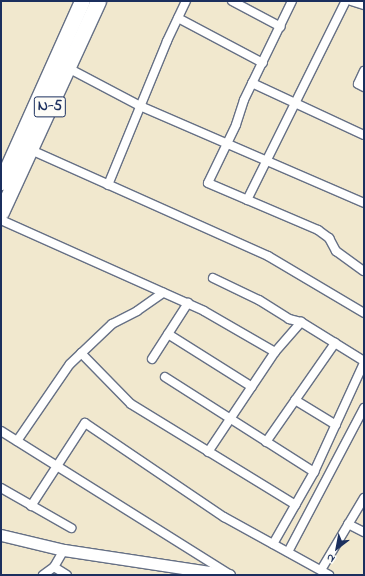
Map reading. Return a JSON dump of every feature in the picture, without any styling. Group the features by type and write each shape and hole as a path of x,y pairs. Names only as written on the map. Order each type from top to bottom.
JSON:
{"highway":[{"name":"N-5","path":"1,182 82,1"},
{"name":"N-5","path":"1,212 31,150 98,1"}],"street":[{"path":"108,185 140,106 186,1"},
{"path":"232,1 281,27"},
{"path":"292,1 281,27 252,83 208,183 318,230 329,238 336,251 364,271"},
{"path":"247,200 346,1"},
{"path":"351,1 364,5"},
{"path":"178,18 263,63"},
{"path":"68,68 140,106 364,203"},
{"path":"364,70 358,84 364,87"},
{"path":"252,83 364,135"},
{"path":"31,150 268,256 364,313"},
{"path":"1,220 188,303 275,352"},
{"path":"213,278 259,300 289,319 301,322 364,362 314,472 273,544"},
{"path":"17,441 58,380 82,353 112,324 137,311 163,293"},
{"path":"152,359 188,303"},
{"path":"208,452 231,420 275,352 301,322"},
{"path":"168,334 252,387"},
{"path":"266,442 335,343"},
{"path":"82,353 131,404 296,505"},
{"path":"164,377 314,472"},
{"path":"295,400 336,425"},
{"path":"288,552 364,408"},
{"path":"31,506 85,423 224,516 329,575"},
{"path":"1,431 230,575"},
{"path":"1,488 71,528"},
{"path":"320,570 364,498"},
{"path":"348,524 364,532"},
{"path":"1,535 64,550 210,574 230,575"},
{"path":"43,575 54,567 64,550"},
{"path":"54,567 67,575"}]}
